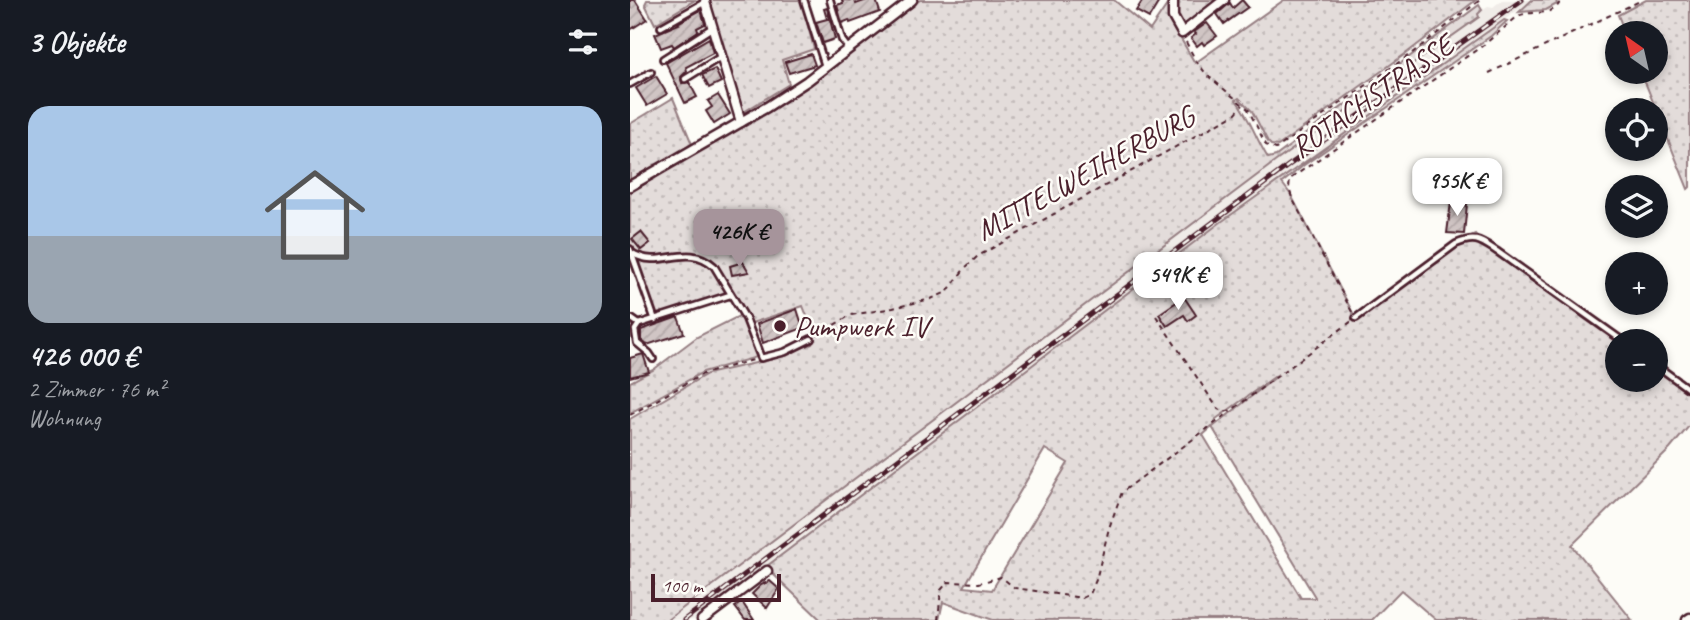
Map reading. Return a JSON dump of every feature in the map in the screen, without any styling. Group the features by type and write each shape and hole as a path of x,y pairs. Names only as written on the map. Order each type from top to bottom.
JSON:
{"street":[{"path":"630,186 807,81 912,0"},
{"path":"1173,0 1173,17 1182,33 1224,0"},
{"path":"705,2 741,122"},
{"path":"702,620 767,571"}],"lane":[{"path":"804,0 825,66"},
{"path":"830,0 842,40 848,49"},
{"path":"662,27 705,2"},
{"path":"663,59 714,27"},
{"path":"685,79 723,55"},
{"path":"630,84 651,72"},
{"path":"1356,318 1456,244 1469,238 1479,240 1606,329"},
{"path":"631,253 641,259 656,261 691,254 707,259 746,319 761,358 785,352 811,339"},
{"path":"631,253 655,320"},
{"path":"653,359 637,342 635,330 639,324 730,295"},
{"path":"632,319 639,324"},
{"path":"1668,374 1690,390"}],"path":[{"path":"1182,33 1196,61 1207,75 1248,109 1266,145 1272,149 1281,148 1480,0"},
{"name":"ROTACHSTRASSE","path":"1356,318 1292,198 1290,179 1490,40 1518,16 1550,11 1558,7 1562,0"},
{"path":"1489,73 1642,0"},
{"name":"MITTELWEIHERBURG","path":"811,339 851,315 893,309 947,292 964,268 978,256 1235,114 1242,105"},
{"path":"1156,316 1218,409 1224,412 1231,410"},
{"path":"938,620 940,594 948,582 979,583 1001,577 1015,588 1082,598 1090,594 1122,492 1356,318"},
{"path":"630,415 704,374 761,358"}],"shaded area":[{"path":"647,0 695,0 655,24 645,4"},
{"path":"709,0 801,0 814,49 782,60 789,84 742,113"},
{"path":"920,0 1114,0 1150,30 1167,5 1174,27 1195,63 1284,0 1476,0 1278,146 1268,142 1252,111 1239,98 1236,100 1268,158 1276,156 1479,5 1482,10 1478,14 1479,17 1276,161 667,620 630,620 630,419 707,374 773,359 812,344 814,334 803,306 752,323 732,293 657,317 630,244 630,193 792,95"},
{"path":"1177,0 1219,0 1184,27 1176,15"},
{"path":"1502,0 1532,0 1221,222 695,620 667,620 1276,161 1478,18 1481,10 1488,6 1493,7"},
{"path":"1532,0 1556,0 1557,4 1546,10 1519,12"},
{"path":"1646,0 1690,0 1688,189 1668,139 1668,98 1651,98 1646,84 1668,84 1668,21 1620,21 1618,15"},
{"path":"1504,20 1507,21 1491,36 1282,183 1291,195 1354,315 1441,250 1475,234 1494,254 1605,333 1605,392 1668,392 1668,378 1690,392 1690,425 1670,449 1572,545 1632,620 1436,620 1401,590 1372,620 993,620 943,602 939,620 821,620 767,566 1221,222","holes":["1277,376 1214,426 1216,419","1212,427 1315,598 1301,598 1203,435","1045,449 1068,463 992,590 964,587"]},
{"path":"673,98 692,144 630,181 630,124"},
{"path":"741,315 757,357 703,372 630,413 630,382 653,370 697,337"}],"building":[{"path":"630,0 635,0 647,19 630,30"},
{"path":"842,0 855,0 856,4 876,0 880,12 850,23 849,20 842,23 837,5 843,3"},
{"path":"1143,0 1160,0 1149,18 1136,11"},
{"path":"1242,0 1248,7 1224,24 1217,14 1230,3 1233,8"},
{"path":"827,8 835,39 823,43 816,22 827,19 824,9"},
{"path":"701,10 705,24 697,28 698,31 674,47 672,44 661,48 655,34 679,24"},
{"path":"1207,23 1217,36 1204,45 1202,42 1197,46 1191,38 1196,34 1194,32"},
{"path":"709,38 713,53 686,67 687,71 681,77 682,83 689,82 697,97 685,103 666,63"},
{"path":"811,54 815,65 789,73 785,62"},
{"path":"715,69 721,82 709,88 702,75"},
{"path":"656,76 667,94 647,106 636,88"},
{"path":"718,95 730,114 714,124 706,111 712,107 708,101"},
{"path":"1451,202 1467,204 1464,234 1447,233"},
{"path":"641,232 650,243 641,250 632,239"},
{"path":"743,262 749,272 732,275 730,266"},
{"path":"1184,297 1196,315 1188,321 1184,315 1167,326 1159,314"},
{"name":"Pumpwerk IV","path":"797,309 803,328 763,343 757,324"},
{"path":"678,317 684,333 647,345 641,340 641,330"},
{"path":"643,354 649,372 630,377 630,358"},
{"path":"770,581 779,589 767,608 752,594"},
{"path":"742,602 754,620 745,620 735,607"}],"railway":[{"path":"684,620 1289,165 1522,0"}],"place":[{"name":"Pumpwerk IV","path":"780,326"}]}
